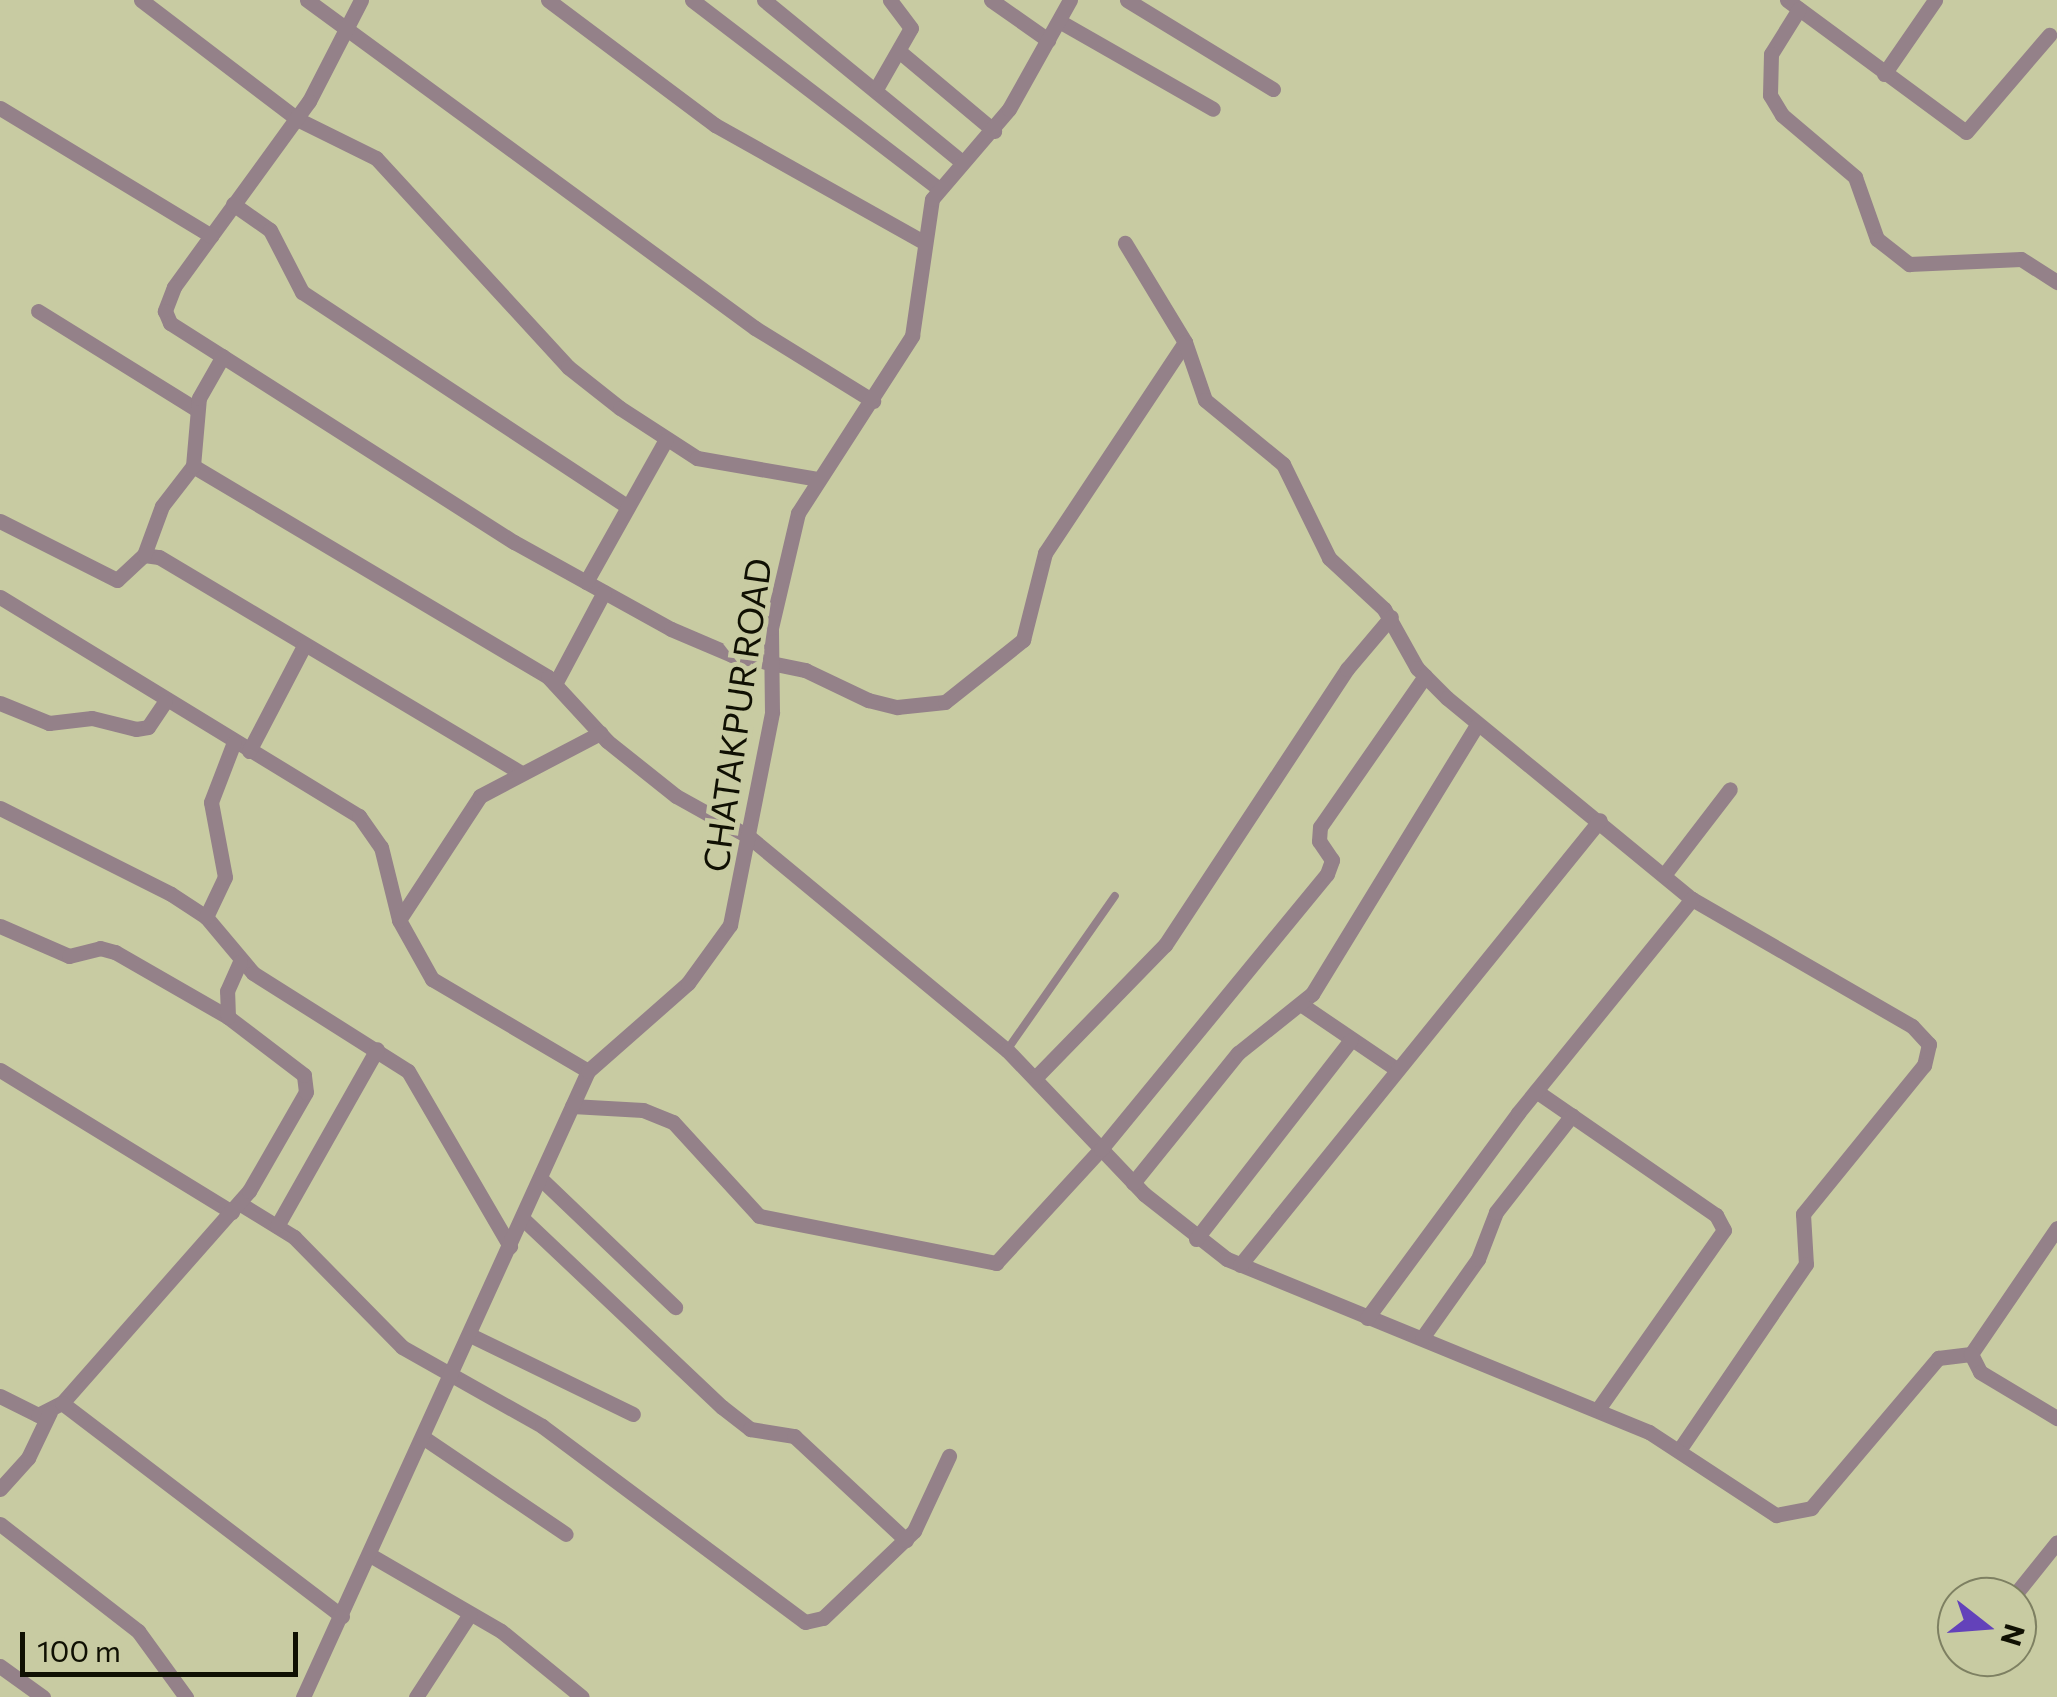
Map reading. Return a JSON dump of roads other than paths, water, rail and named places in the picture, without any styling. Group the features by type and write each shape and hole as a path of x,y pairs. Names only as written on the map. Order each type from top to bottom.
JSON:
{"street":[{"path":"141,0 297,119 342,136 408,185 568,366 666,441 722,466 816,479"},
{"path":"307,0 756,328 873,400"},
{"path":"361,0 297,119 233,204 165,311 178,330 586,582 709,648 898,707 945,702 1023,640 1045,552 1185,342"},
{"path":"548,0 715,125 922,241"},
{"path":"692,0 939,189"},
{"path":"764,0 962,162"},
{"path":"876,88 911,28 890,0"},
{"path":"991,0 1048,40"},
{"name":"CHATAKPUR ROAD","path":"303,1697 454,1373 588,1070 720,947 738,904 772,712 772,628 798,512 912,336 922,241 939,189 994,131 1070,0"},
{"path":"1128,0 1273,89"},
{"path":"1884,74 1934,0"},
{"path":"2049,35 1966,132 1793,4 1771,54 1770,95 1782,116 1855,177 1878,238 1909,264 2021,258 2057,282"},
{"path":"1059,21 1213,108"},
{"path":"900,52 994,131"},
{"path":"0,108 211,236"},
{"path":"233,204 270,230 302,292 626,506"},
{"path":"1125,243 1185,342 1205,400 1283,464 1329,558 1391,618 1426,676 1477,724 1600,820 1692,899 1912,1026 1929,1044 1924,1064 1803,1214 1806,1264 1679,1450"},
{"path":"38,311 196,409"},
{"path":"0,521 104,578 117,580 144,554 162,506 193,466 196,409 223,356"},
{"path":"586,582 666,441"},
{"path":"193,466 555,684 600,733 676,796 748,836 1007,1050 1133,1183 1196,1239 1240,1265 1598,1409 1679,1450 1776,1515 1802,1516 1938,1358 1971,1354"},
{"path":"144,554 522,772"},
{"path":"555,684 604,592"},
{"path":"0,598 104,655 165,702 369,825 399,920 432,978 588,1070"},
{"path":"1036,1078 1165,945 1336,685 1391,618"},
{"path":"249,751 304,646"},
{"path":"572,1106 659,1114 759,1216 996,1263 1102,1149 1327,874 1332,860 1318,841 1320,827 1426,676"},
{"path":"0,703 49,722 92,718 136,729 148,727 165,702"},
{"path":"1133,1183 1238,1053 1302,1004 1477,724"},
{"path":"399,920 480,796 600,733"},
{"path":"206,917 225,877 210,802 234,742"},
{"path":"1664,875 1730,788"},
{"path":"0,808 206,917 240,962 408,1071 510,1246"},
{"path":"1240,1265 1600,820"},
{"path":"1367,1318 1536,1090 1692,899"},
{"path":"0,926 69,956 100,948 116,952 228,1017 308,1083 235,1207 56,1408 28,1458 0,1489"},
{"path":"228,1017 227,992 240,962"},
{"path":"1302,1004 1396,1070"},
{"path":"1196,1239 1351,1040"},
{"path":"277,1226 376,1049"},
{"path":"0,1070 235,1207 277,1226 397,1343 542,1426 804,1622 822,1618 906,1540 949,1456"},
{"path":"1536,1090 1716,1216 1724,1230 1598,1409"},
{"path":"1422,1338 1478,1259 1496,1212 1572,1115"},
{"path":"540,1178 675,1306"},
{"path":"522,1218 722,1406 750,1429 794,1436 906,1540"},
{"path":"2057,1228 1971,1354 1974,1367 2057,1418"},
{"path":"470,1335 633,1414"},
{"path":"0,1396 26,1412 56,1408 342,1616"},
{"path":"424,1438 566,1534"},
{"path":"0,1524 138,1631 186,1697"},
{"path":"2030,1577 2057,1542"},
{"path":"370,1555 470,1614 582,1697"},
{"path":"416,1697 470,1614"},
{"path":"0,1666 42,1697"}],"lane":[{"path":"1007,1050 1115,896"}]}
